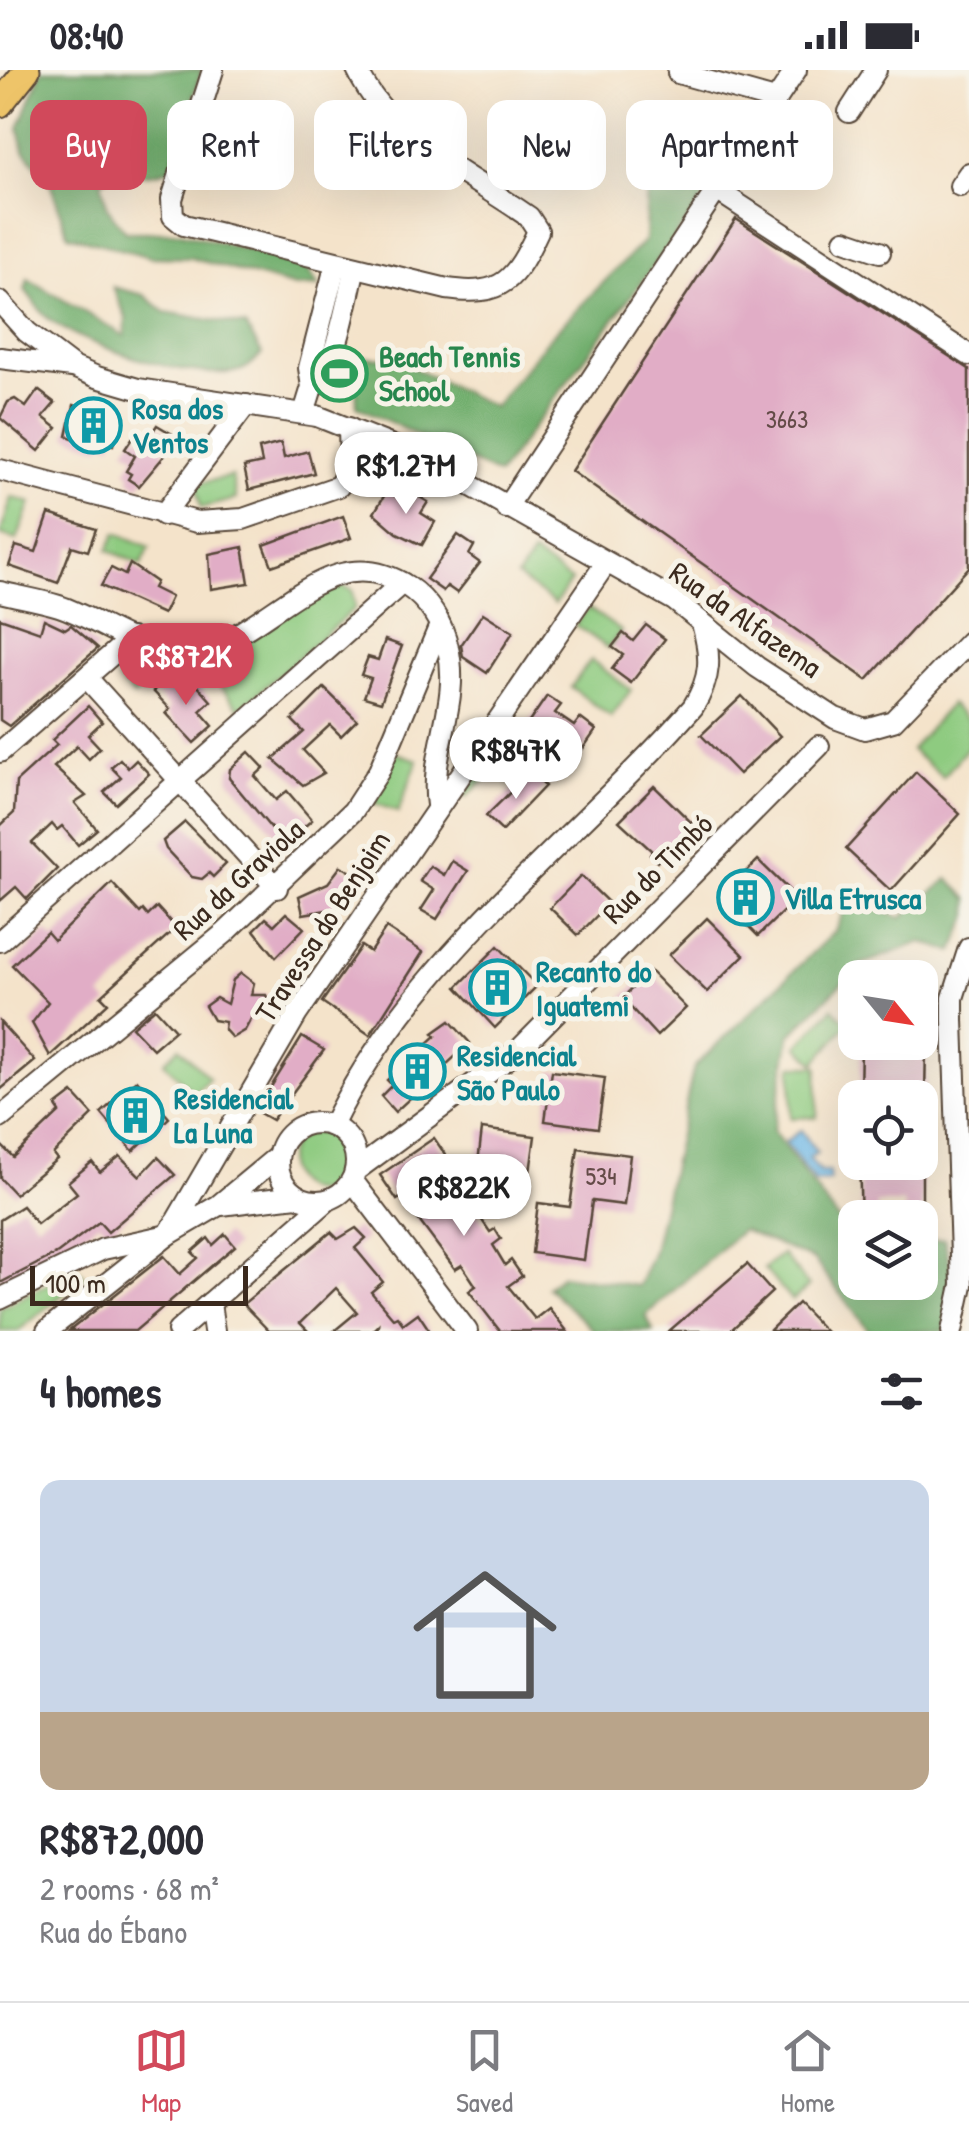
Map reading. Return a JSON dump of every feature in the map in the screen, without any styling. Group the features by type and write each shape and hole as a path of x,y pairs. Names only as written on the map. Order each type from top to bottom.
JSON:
{"main road":[{"path":"0,104 27,70"}],"street":[{"path":"213,70 172,199 173,216 184,225 479,294 499,288 512,276 538,231 529,217 392,120 357,70"},
{"path":"678,73 775,100 796,70"},
{"path":"849,112 876,70"},
{"path":"506,508 714,190"},
{"path":"717,190 969,355"},
{"path":"846,240 880,252"},
{"path":"304,413 312,387 309,368 345,265"},
{"name":"Rua da Alfazema","path":"0,302 26,332 73,368"},
{"path":"0,357 26,332"},
{"name":"Rua da Alfazema","path":"0,357 73,368 138,390 304,413 420,456 674,600 757,668 835,718 865,729 879,728 908,710 961,662 969,642"},
{"path":"217,402 226,411 229,424"},
{"path":"163,515 246,405"},
{"path":"0,470 163,515 221,522 326,494 339,486 350,465 349,428"},
{"name":"Travessa do Benjoim","path":"168,1236 297,1014 606,564"},
{"path":"0,592 57,605 131,638 182,652 198,650 340,571 375,572 402,583 416,593 440,625 448,646 452,699 434,783 437,805"},
{"path":"0,941 177,779 402,583"},
{"path":"332,1126 377,1048 462,942 693,707 706,686 710,668 702,623"},
{"name":"Rua da Graviola","path":"0,1118 277,888 353,811 379,770 440,625"},
{"path":"0,752 131,638"},
{"path":"88,678 277,888"},
{"name":"Rua do Timbó","path":"354,1167 396,1142 518,1051 819,746"},
{"path":"952,1331 962,1285 953,998 969,948"},
{"path":"298,1197 282,1179 278,1156 282,1145 298,1128 309,1123 332,1126"},
{"path":"332,1126 354,1167 468,1331"},
{"path":"47,1331 168,1236 219,1205 278,1156"},
{"path":"178,1331 328,1200 354,1167"},
{"path":"202,1180 205,1194 219,1205 298,1197 328,1200"},
{"path":"282,1239 298,1197"},
{"path":"0,1299 103,1249 168,1236"},
{"path":"210,1303 214,1331"}],"green space":[{"path":"42,70 202,70 193,100 167,100 167,170 152,174 147,174 147,100 30,100"},
{"path":"30,100 30,158 24,150 19,128"},
{"path":"53,190 103,190 107,207 125,232 179,232 304,264 319,286 295,287 191,258 150,257 68,235"},
{"path":"647,190 710,190 498,475 357,406 355,357 393,358 494,407 547,340 645,240"},
{"path":"28,279 125,336 126,318 113,287 144,295 165,312 246,326 262,354 244,369 226,373 145,361 89,341 46,317 25,290"},
{"path":"232,476 236,499 201,508 196,484"},
{"path":"12,497 31,503 17,540 0,535"},
{"path":"116,533 150,547 141,565 108,550"},
{"path":"533,554 571,581 555,604 517,577"},
{"path":"337,584 352,590 355,608 240,709 202,665"},
{"path":"588,608 621,631 608,648 575,625"},
{"path":"146,654 163,670 134,696 119,680"},
{"path":"591,660 631,690 611,717 571,687"},
{"path":"950,704 969,721 969,746 943,777 911,750"},
{"path":"486,749 504,762 466,797 457,789"},
{"path":"393,752 418,760 398,812 374,803"},
{"path":"948,879 969,899 969,915 953,952 922,942 873,960 838,960 838,987 790,1035 773,1131 838,1220 838,1291 814,1260 742,1230 646,1315 653,1331 594,1331 547,1287 562,1275 638,1286 653,1251 694,1067 835,931 849,898 901,918"},
{"path":"833,1008 838,1013 838,1036 815,1063 798,1046"},
{"path":"179,1047 209,1078 194,1093 164,1062"},
{"path":"792,1066 818,1066 817,1117 791,1118"},
{"path":"317,1132 338,1141 347,1162 338,1183 317,1192 296,1183 287,1162 296,1141"},
{"path":"944,1239 953,1276 945,1331 869,1331 845,1300 938,1300 938,1240"},
{"path":"782,1254 809,1286 792,1301 764,1269"},
{"path":"78,1269 85,1277 18,1331 0,1331 0,1308"}],"water":[{"path":"801,1130 817,1153 809,1158 820,1172 829,1172 830,1181 815,1183 785,1142"}],"building":[{"path":"736,219 969,369 969,567 867,680 571,471"},
{"path":"38,390 55,403 43,417 57,428 39,451 0,418 8,402 15,399 26,407"},
{"name":"Rosa dos Ventos","path":"91,399 109,404 107,411 120,414 113,445 103,443 100,448 67,436 74,405 89,408"},
{"path":"157,425 172,434 162,448 165,455 139,486 128,479 131,474 126,471 135,456 125,449 135,434 146,441"},
{"path":"281,443 284,458 308,451 314,473 249,490 244,467 262,463 259,449"},
{"path":"387,491 410,505 416,495 428,502 421,513 435,522 422,545 397,533 374,513"},
{"path":"49,514 96,529 88,551 72,546 58,583 9,566 16,546 36,552"},
{"path":"343,516 351,538 272,566 264,545"},
{"path":"458,535 474,546 469,555 480,563 457,593 447,586 443,591 426,579"},
{"path":"243,547 249,583 211,589 209,554"},
{"path":"130,564 156,582 153,588 171,597 163,614 101,586 111,568 125,575"},
{"path":"483,613 513,632 487,673 463,657 461,645"},
{"path":"0,618 40,632 44,619 65,629 71,625 98,648 9,726 0,720"},
{"path":"646,625 665,639 631,683 612,669 623,655 612,647 623,633 633,641"},
{"path":"385,640 402,646 381,702 364,697 371,678 361,675 368,657 378,660"},
{"path":"167,677 185,694 196,684 211,701 200,711 213,726 194,743 166,713 170,709 153,691"},
{"path":"324,688 357,720 341,736 330,725 303,750 324,773 303,785 273,759 304,732 292,720"},
{"path":"547,696 561,705 555,713 574,726 580,718 596,730 575,760 527,725"},
{"path":"742,696 780,736 739,774 701,735"},
{"path":"88,706 102,722 88,735 100,748 89,759 77,746 54,767 86,796 75,803 97,829 78,845 62,826 57,830 52,824 32,843 57,869 27,899 16,887 0,901 0,826 14,813 16,782 57,745 52,740"},
{"path":"249,752 264,768 255,776 276,800 287,791 312,820 284,844 229,778 230,769"},
{"path":"120,759 128,768 136,760 149,774 116,804 104,792 121,777 111,767"},
{"path":"531,772 545,786 502,831 486,816"},
{"path":"916,772 960,814 891,891 846,849"},
{"path":"654,786 694,825 657,862 650,854 652,851 619,821"},
{"path":"185,822 226,864 213,877 209,873 202,879 192,877 166,849 163,841"},
{"name":"Villa Etrusca","path":"758,860 797,898 758,936 720,898"},
{"path":"452,861 468,871 437,919 421,910 434,890 420,881 430,866 444,875"},
{"path":"341,866 360,877 338,908 303,914 299,896 328,883"},
{"path":"581,876 609,903 578,935 550,908"},
{"path":"112,883 140,913 143,910 148,916 157,907 176,928 101,996 108,1003 50,1056 32,1023 48,1002 12,965 47,932 54,940"},
{"path":"286,913 304,928 276,957 254,930 266,918 274,925"},
{"path":"707,918 744,955 707,992 669,955"},
{"path":"386,928 423,952 370,1035 322,1002 361,946 370,952"},
{"name":"Recanto do Iguatemi","path":"498,946 537,986 495,1028 457,987"},
{"path":"650,971 686,1008 657,1036 622,998"},
{"path":"241,973 254,983 251,995 266,995 271,1007 260,1017 253,1015 245,1030 232,1038 224,1029 225,1022 213,1020 205,1006 216,998 227,1004 233,980"},
{"path":"155,1008 175,1030 153,1049 132,1027"},
{"name":"Residencial São Paulo","path":"450,1021 470,1043 395,1112 381,1096 392,1085 387,1080"},
{"path":"0,1022 35,1061 0,1090"},
{"path":"302,1037 324,1050 272,1120 256,1111"},
{"path":"861,1060 926,1060 925,1080 860,1080"},
{"path":"552,1071 605,1078 598,1128 545,1121"},
{"name":"Residencial La Luna","path":"137,1080 169,1118 133,1151 101,1113"},
{"path":"73,1093 93,1115 53,1154 57,1159 15,1194 0,1178 0,1144 13,1157 60,1112 56,1106"},
{"path":"482,1129 535,1136 528,1187 476,1180"},
{"path":"434,1138 451,1163 446,1167 459,1186 439,1199 451,1218 471,1204 490,1232 495,1229 501,1239 493,1245 505,1265 511,1260 522,1276 508,1286 535,1319 549,1308 567,1331 500,1331 469,1291 476,1286 462,1265 455,1269 417,1218 410,1192 397,1200 380,1175"},
{"path":"578,1148 630,1155 624,1205 592,1201 584,1260 532,1253 538,1203 570,1207"},
{"path":"120,1156 140,1176 158,1157 175,1175 108,1232 99,1222 58,1253 0,1283 0,1220 22,1206 37,1224 77,1193 68,1182 92,1162 100,1172"},
{"path":"860,1180 922,1180 922,1200 860,1200"},
{"path":"356,1228 366,1238 355,1248 383,1282 371,1292 393,1318 397,1316 403,1324 418,1313 430,1331 377,1331 378,1325 372,1331 334,1331 357,1312 336,1288 300,1323 308,1331 269,1331 243,1304 331,1232 338,1239"},
{"path":"225,1234 235,1246 135,1331 69,1331 164,1256 180,1274 198,1258 192,1252 208,1238 213,1245"},
{"path":"747,1264 772,1292 730,1331 669,1331"},
{"path":"798,1303 825,1331 769,1331"}],"place":[{"name":"Beach Tennis School","path":"340,373"},
{"name":"Rosa dos Ventos","path":"93,425"},
{"name":"Villa Etrusca","path":"745,898"},
{"name":"Recanto do Iguatemi","path":"497,988"},
{"name":"Residencial São Paulo","path":"418,1072"},
{"name":"Residencial La Luna","path":"135,1115"}]}
